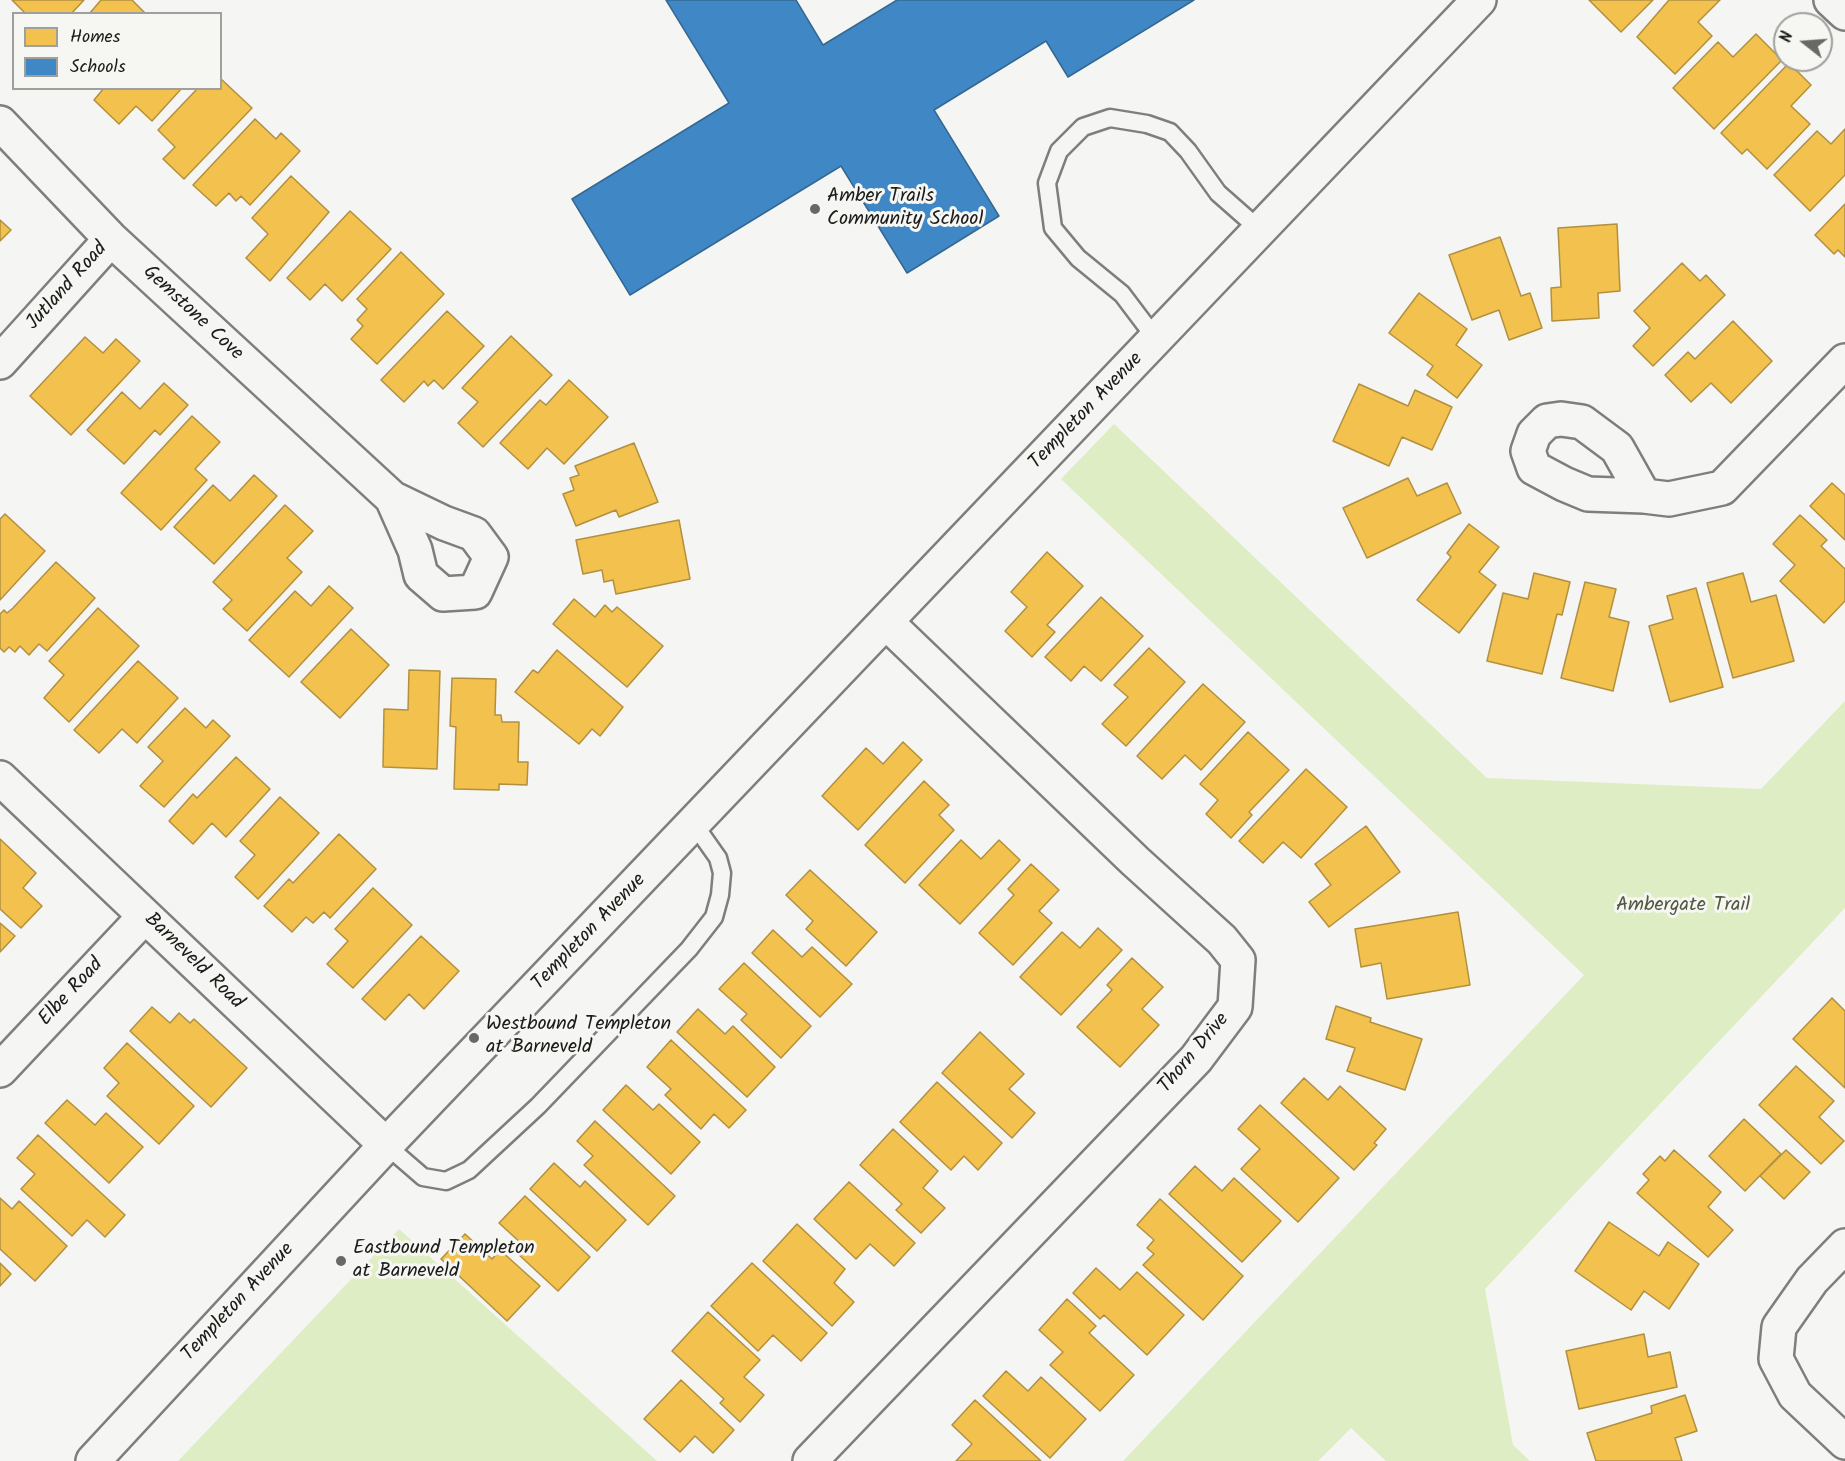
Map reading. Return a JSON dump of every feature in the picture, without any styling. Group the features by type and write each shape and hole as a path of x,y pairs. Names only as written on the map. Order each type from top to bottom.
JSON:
{"street":[{"path":"1831,0 1845,13"},
{"name":"Templeton Avenue","path":"93,1461 386,1145 1260,230 1467,7"},
{"name":"Gemstone Cove","path":"0,123 111,239 392,498"},
{"name":"Jutland Road","path":"0,362 111,239"},
{"path":"1644,496 1669,499 1722,488 1845,361"},
{"name":"Thorn Drive","path":"810,1461 1196,1059 1235,1007 1238,960 1222,940 1135,861 886,622"},
{"name":"Barneveld Road","path":"0,778 386,1145"},
{"name":"Elbe Road","path":"0,1070 145,916"},
{"path":"1845,1246 1812,1280 1779,1327 1776,1359 1795,1395 1845,1442"}],"lane":[{"path":"1156,339 1122,294 1078,258 1053,228 1047,183 1059,151 1083,127 1110,118 1147,124 1170,132 1188,151 1218,193 1260,230"},
{"path":"386,1145 423,1177 446,1181 469,1170 538,1106 602,1040 689,949 714,916 720,895 722,873 718,858 694,824"}],"green space":[{"name":"Ambergate Trail","path":"1114,424 1487,778 1761,789 1845,701 1845,908 1485,1289 1513,1445 1530,1461 1386,1461 1351,1428 1318,1461 1123,1461 1584,975 1061,479"},
{"path":"399,1229 657,1461 178,1461"}],"building: Homes":[{"path":"12,0 84,0 73,12 24,12"},
{"path":"101,0 132,0 144,12 91,12"},
{"path":"1589,0 1653,0 1621,32"},
{"path":"1669,0 1720,0 1698,22 1712,36 1675,74 1637,37"},
{"path":"1756,34 1773,51 1773,69 1714,129 1673,88 1718,42 1733,57"},
{"path":"1780,72 1798,72 1811,85 1791,106 1810,124 1767,169 1747,149 1742,154 1721,133"},
{"path":"222,80 252,108 184,179 163,159 175,147 158,130 196,90 222,90"},
{"path":"102,90 180,90 152,121 136,106 119,124 94,100"},
{"path":"255,119 276,139 281,133 300,151 250,205 241,196 236,201 229,193 216,206 193,185"},
{"path":"1845,129 1845,175 1810,211 1774,175 1817,131 1831,144"},
{"path":"291,176 329,212 270,281 246,258 268,234 252,218"},
{"path":"1845,204 1845,257 1838,250 1834,254 1815,235"},
{"path":"350,211 391,249 342,301 325,284 310,300 287,278"},
{"path":"0,220 11,230 0,241"},
{"path":"1617,224 1620,291 1598,293 1599,318 1552,321 1551,288 1561,287 1558,228"},
{"path":"1500,237 1521,296 1530,293 1542,328 1509,340 1499,310 1472,320 1449,255"},
{"path":"401,252 444,294 377,364 351,339 363,326 357,320 367,309 357,299"},
{"path":"1682,263 1700,281 1706,275 1725,295 1653,366 1633,346 1650,328 1634,311"},
{"path":"1419,293 1467,329 1456,345 1482,365 1457,398 1427,375 1433,366 1389,333"},
{"path":"447,311 484,346 443,389 434,380 428,386 424,381 404,402 381,380"},
{"path":"1733,321 1772,361 1731,403 1711,383 1691,402 1665,375 1688,352 1695,359"},
{"path":"511,336 552,375 483,447 458,423 478,402 462,388"},
{"path":"85,337 103,353 116,339 140,361 71,435 30,396"},
{"path":"569,380 608,417 564,464 547,448 528,469 500,443 540,400 546,405"},
{"path":"164,383 188,405 160,435 155,430 124,464 87,430 122,392 140,409"},
{"path":"1359,384 1408,406 1415,390 1452,407 1432,450 1402,437 1389,466 1333,441"},
{"path":"192,416 220,442 195,469 207,480 161,530 121,493"},
{"path":"634,443 658,502 619,517 616,510 576,526 563,494 574,490 570,478 579,475 575,466"},
{"path":"254,475 277,496 214,564 174,527 213,485 230,501"},
{"path":"1408,478 1417,496 1447,483 1461,513 1367,558 1343,508"},
{"path":"1832,483 1845,495 1845,540 1810,506"},
{"path":"285,505 313,531 287,558 302,572 247,631 223,609 232,600 213,582"},
{"path":"5,514 45,551 0,600 0,519"},
{"path":"1800,515 1827,540 1821,546 1845,569 1845,601 1824,623 1780,581 1795,565 1773,544"},
{"path":"679,520 690,579 616,594 613,580 604,582 602,570 583,574 576,540"},
{"path":"1469,524 1499,547 1479,572 1496,585 1459,633 1417,600 1451,557 1447,553"},
{"path":"1047,552 1083,586 1047,625 1055,632 1032,657 1005,631 1027,607 1011,592"},
{"path":"56,562 95,598 47,651 39,644 29,655 20,646 15,652 9,647 4,652 0,648 0,614 4,610 7,613 13,608"},
{"path":"1534,573 1570,582 1562,615 1557,614 1542,674 1487,661 1503,593 1528,599"},
{"path":"1743,573 1751,602 1776,595 1794,661 1733,678 1707,583"},
{"path":"1585,582 1616,589 1609,617 1629,622 1613,691 1561,678"},
{"path":"329,586 353,608 289,677 249,640 295,591 311,606"},
{"path":"1696,588 1723,687 1670,702 1649,626 1673,619 1667,596"},
{"path":"1101,597 1143,636 1101,681 1084,666 1071,681 1045,657"},
{"path":"574,599 595,617 605,605 612,612 617,607 663,646 627,687 553,624"},
{"path":"98,608 139,646 69,722 44,698 64,675 49,661"},
{"path":"351,629 389,665 340,718 301,682"},
{"path":"1149,648 1185,682 1126,746 1102,724 1128,697 1114,685"},
{"path":"557,650 623,707 600,736 592,729 579,744 515,692 533,670 538,673"},
{"path":"138,661 178,698 137,743 122,729 99,753 74,730"},
{"path":"409,670 440,671 437,769 383,767 384,709 408,710"},
{"path":"452,678 496,679 495,715 501,715 502,722 519,722 518,762 528,762 527,785 499,784 499,790 454,789 456,727 450,726"},
{"path":"1203,684 1245,722 1201,770 1185,755 1162,779 1137,756"},
{"path":"185,708 206,728 213,720 230,736 164,807 140,786 163,761 148,747"},
{"path":"1248,732 1289,770 1249,812 1252,815 1231,838 1206,814 1218,800 1200,784"},
{"path":"903,742 922,760 858,830 822,796 866,748 883,764"},
{"path":"236,757 270,789 226,837 212,823 193,844 169,821 193,794 197,798"},
{"path":"1306,769 1347,807 1301,858 1283,842 1263,863 1239,841"},
{"path":"924,781 949,805 939,815 954,830 905,883 865,845"},
{"path":"280,797 319,833 258,899 235,877 255,855 240,841"},
{"path":"1366,826 1400,872 1329,927 1309,902 1331,885 1315,864"},
{"path":"339,834 376,869 330,918 324,912 313,923 306,917 292,932 264,906 289,879 293,883"},
{"path":"0,839 36,873 23,888 42,906 21,928 0,909"},
{"path":"961,840 981,859 999,840 1020,860 960,924 919,885"},
{"path":"1031,864 1059,890 1039,911 1052,923 1013,965 979,933 1014,895 1008,889"},
{"path":"810,870 877,932 846,966 806,929 813,921 786,895"},
{"path":"373,888 412,925 353,988 327,964 348,941 335,929"},
{"path":"1458,912 1470,985 1387,999 1381,963 1361,967 1355,929"},
{"path":"0,923 15,936 0,952"},
{"path":"1098,928 1122,950 1061,1015 1020,977 1062,932 1080,948"},
{"path":"773,930 802,957 812,947 852,984 820,1017 752,953"},
{"path":"421,936 459,971 424,1009 409,994 385,1020 362,999"},
{"path":"1132,958 1163,987 1142,1009 1159,1025 1120,1067 1077,1027 1112,990 1107,985"},
{"path":"744,963 811,1026 781,1058 741,1020 747,1014 719,989"},
{"path":"1832,998 1845,1011 1845,1088 1793,1039"},
{"path":"1336,1006 1371,1018 1370,1022 1422,1039 1405,1090 1347,1071 1355,1048 1326,1039"},
{"path":"152,1007 170,1023 179,1013 190,1023 194,1019 247,1068 211,1107 130,1031"},
{"path":"698,1009 725,1034 733,1026 775,1067 747,1097 677,1032"},
{"path":"980,1032 1024,1074 1009,1089 1035,1113 1012,1138 942,1073"},
{"path":"671,1040 746,1110 729,1128 714,1114 701,1129 665,1095 671,1089 647,1067"},
{"path":"127,1043 194,1106 159,1144 107,1096 119,1083 104,1068"},
{"path":"1796,1066 1834,1101 1819,1117 1844,1141 1821,1164 1759,1105"},
{"path":"1304,1078 1328,1100 1340,1086 1386,1129 1374,1143 1377,1145 1354,1170 1281,1103"},
{"path":"937,1082 1002,1143 978,1170 964,1156 951,1170 900,1122"},
{"path":"626,1085 653,1110 659,1104 700,1142 671,1174 603,1110"},
{"path":"67,1100 95,1125 106,1113 143,1147 109,1183 45,1123"},
{"path":"1260,1105 1339,1178 1298,1222 1241,1169 1260,1149 1238,1129"},
{"path":"1744,1119 1781,1154 1745,1191 1709,1156"},
{"path":"595,1121 675,1196 648,1225 584,1165 593,1156 577,1141"},
{"path":"893,1129 938,1171 923,1188 945,1208 921,1233 896,1210 902,1204 860,1165"},
{"path":"38,1135 125,1215 105,1237 87,1220 72,1236 21,1189 35,1174 17,1158"},
{"path":"1674,1150 1721,1192 1708,1207 1733,1230 1708,1257 1637,1193 1649,1180 1643,1174 1660,1156 1665,1161"},
{"path":"1786,1150 1810,1172 1784,1199 1760,1176"},
{"path":"554,1163 580,1187 585,1181 626,1220 597,1251 530,1189"},
{"path":"1195,1166 1222,1191 1234,1178 1281,1221 1242,1262 1169,1194"},
{"path":"849,1182 915,1243 894,1266 870,1244 856,1259 814,1219"},
{"path":"525,1196 590,1257 558,1291 517,1253 523,1245 499,1223"},
{"path":"0,1198 12,1209 19,1201 67,1246 35,1281 0,1249"},
{"path":"1160,1199 1243,1276 1203,1320 1143,1265 1154,1254 1147,1248 1154,1240 1137,1225"},
{"path":"1609,1222 1659,1256 1668,1242 1699,1264 1669,1309 1644,1291 1631,1310 1575,1271"},
{"path":"797,1224 845,1269 834,1283 854,1302 832,1326 763,1261"},
{"path":"465,1234 492,1259 500,1250 540,1286 507,1321 441,1259"},
{"path":"0,1263 11,1274 0,1286"},
{"path":"752,1263 827,1333 801,1361 773,1335 758,1351 711,1306"},
{"path":"1096,1268 1120,1290 1137,1272 1184,1315 1147,1355 1104,1315 1100,1319 1073,1293"},
{"path":"1067,1299 1096,1326 1089,1333 1134,1375 1100,1411 1050,1365 1063,1352 1039,1330"},
{"path":"708,1312 760,1360 744,1377 764,1395 740,1422 720,1403 724,1399 672,1351"},
{"path":"1644,1334 1648,1357 1670,1352 1677,1387 1579,1409 1566,1351"},
{"path":"1006,1371 1028,1391 1041,1377 1086,1419 1050,1458 983,1396"},
{"path":"681,1380 734,1430 713,1453 695,1436 680,1452 644,1419"},
{"path":"1685,1395 1697,1431 1675,1438 1682,1461 1596,1461 1587,1433 1652,1413 1651,1406"},
{"path":"975,1400 1041,1461 956,1461 972,1444 952,1425"}],"building: Schools":[{"path":"666,0 796,0 823,45 897,0 1194,0 1068,77 1046,41 934,110 999,216 907,273 841,166 630,295 572,199 729,103"}],"place":[{"name":"Amber Trails Community School","path":"815,209"},
{"name":"Westbound Templeton at Barneveld","path":"474,1038"},
{"name":"Eastbound Templeton at Barneveld","path":"341,1261"}]}
